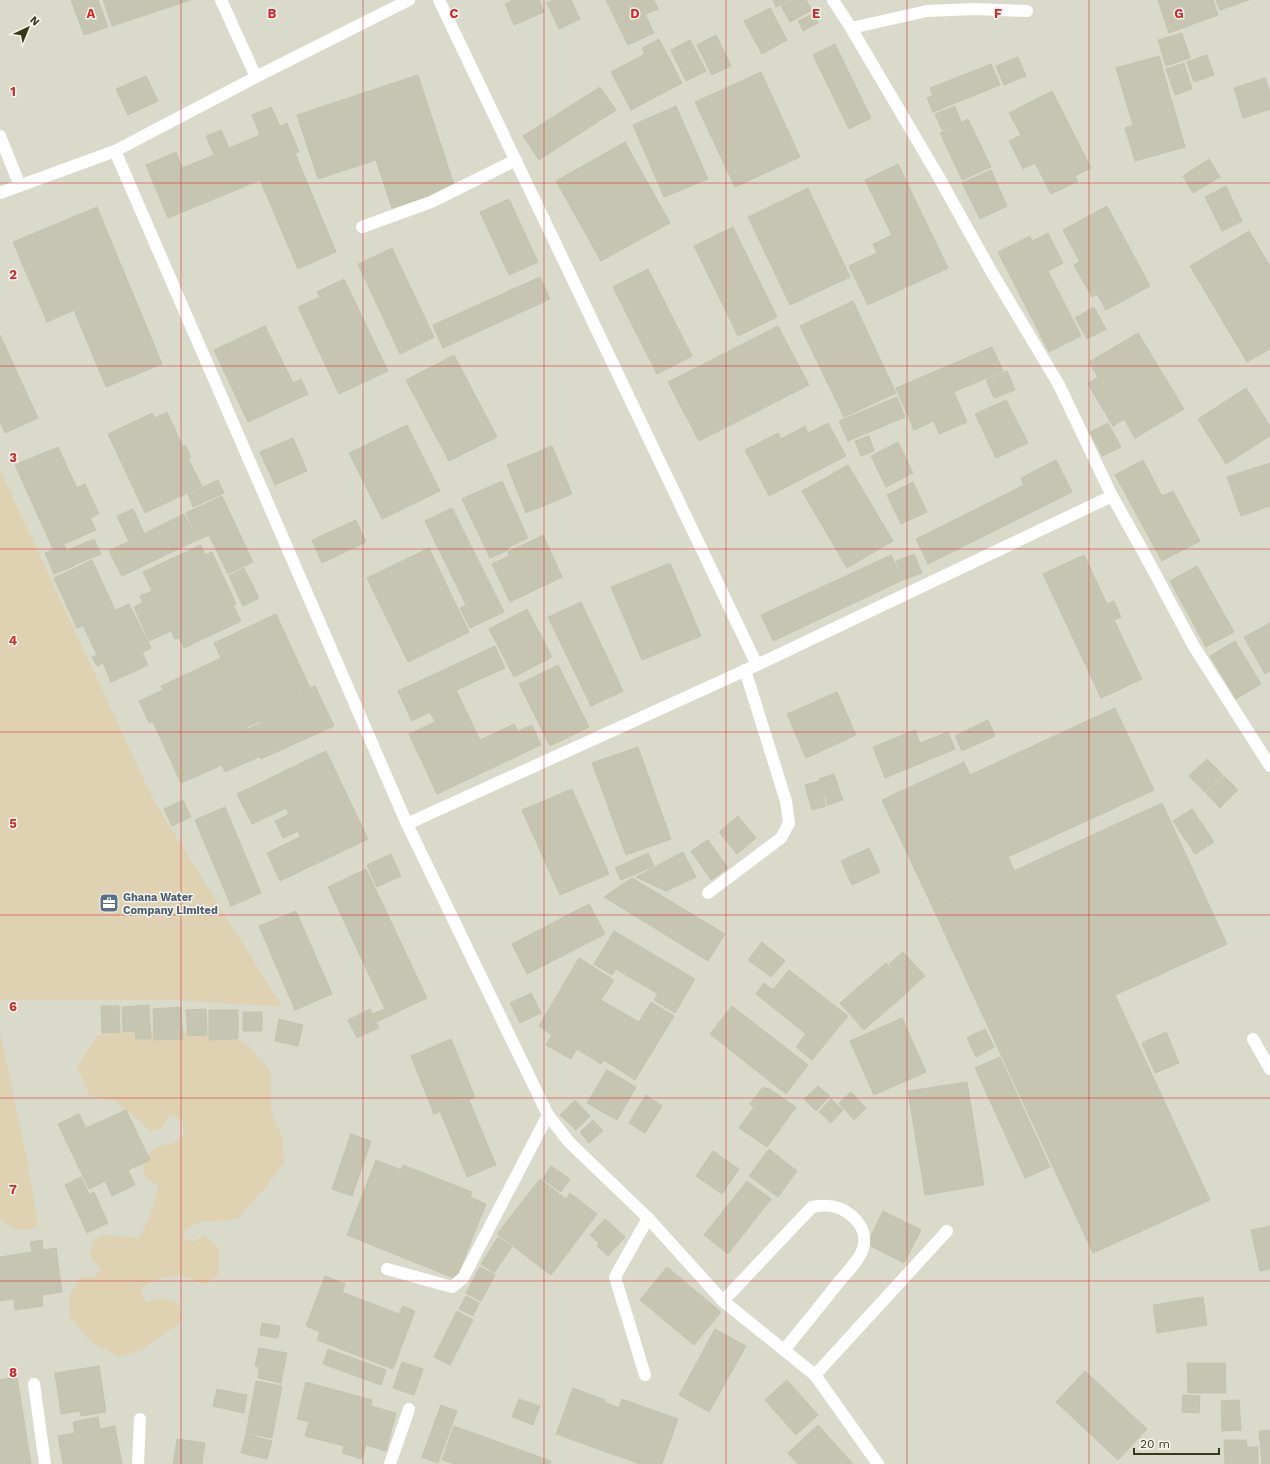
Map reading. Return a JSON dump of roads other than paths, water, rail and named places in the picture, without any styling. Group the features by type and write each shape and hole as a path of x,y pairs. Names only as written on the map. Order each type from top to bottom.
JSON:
{"lane":[{"path":"221,0 256,77"},
{"path":"0,193 115,151 256,77 409,0"},
{"path":"439,0 756,665"},
{"path":"833,0 937,174 991,271 1059,385 1112,496 1193,645 1270,766"},
{"path":"851,28 927,10 975,9 1027,11"},
{"path":"0,136 20,186"},
{"path":"115,151 408,824 548,1115 569,1142 648,1218 723,1301 815,1376 878,1464"},
{"path":"362,227 431,202 516,160"},
{"path":"408,824 756,665 1112,496"},
{"path":"708,893 781,838 789,823 786,801 745,670"},
{"path":"1253,1039 1270,1069"},
{"path":"387,1269 452,1287 458,1283 463,1278 548,1115"},
{"path":"723,1301 812,1207 826,1205 839,1207 849,1213 860,1224 864,1233 863,1249 847,1272 784,1350"},
{"path":"645,1375 615,1277 648,1218"},
{"path":"815,1376 947,1231"},
{"path":"34,1384 45,1464"},
{"path":"390,1464 409,1409"},
{"path":"138,1464 140,1419"}],"place":[{"name":"Ghana Water Company Limited","path":"109,903"}]}
